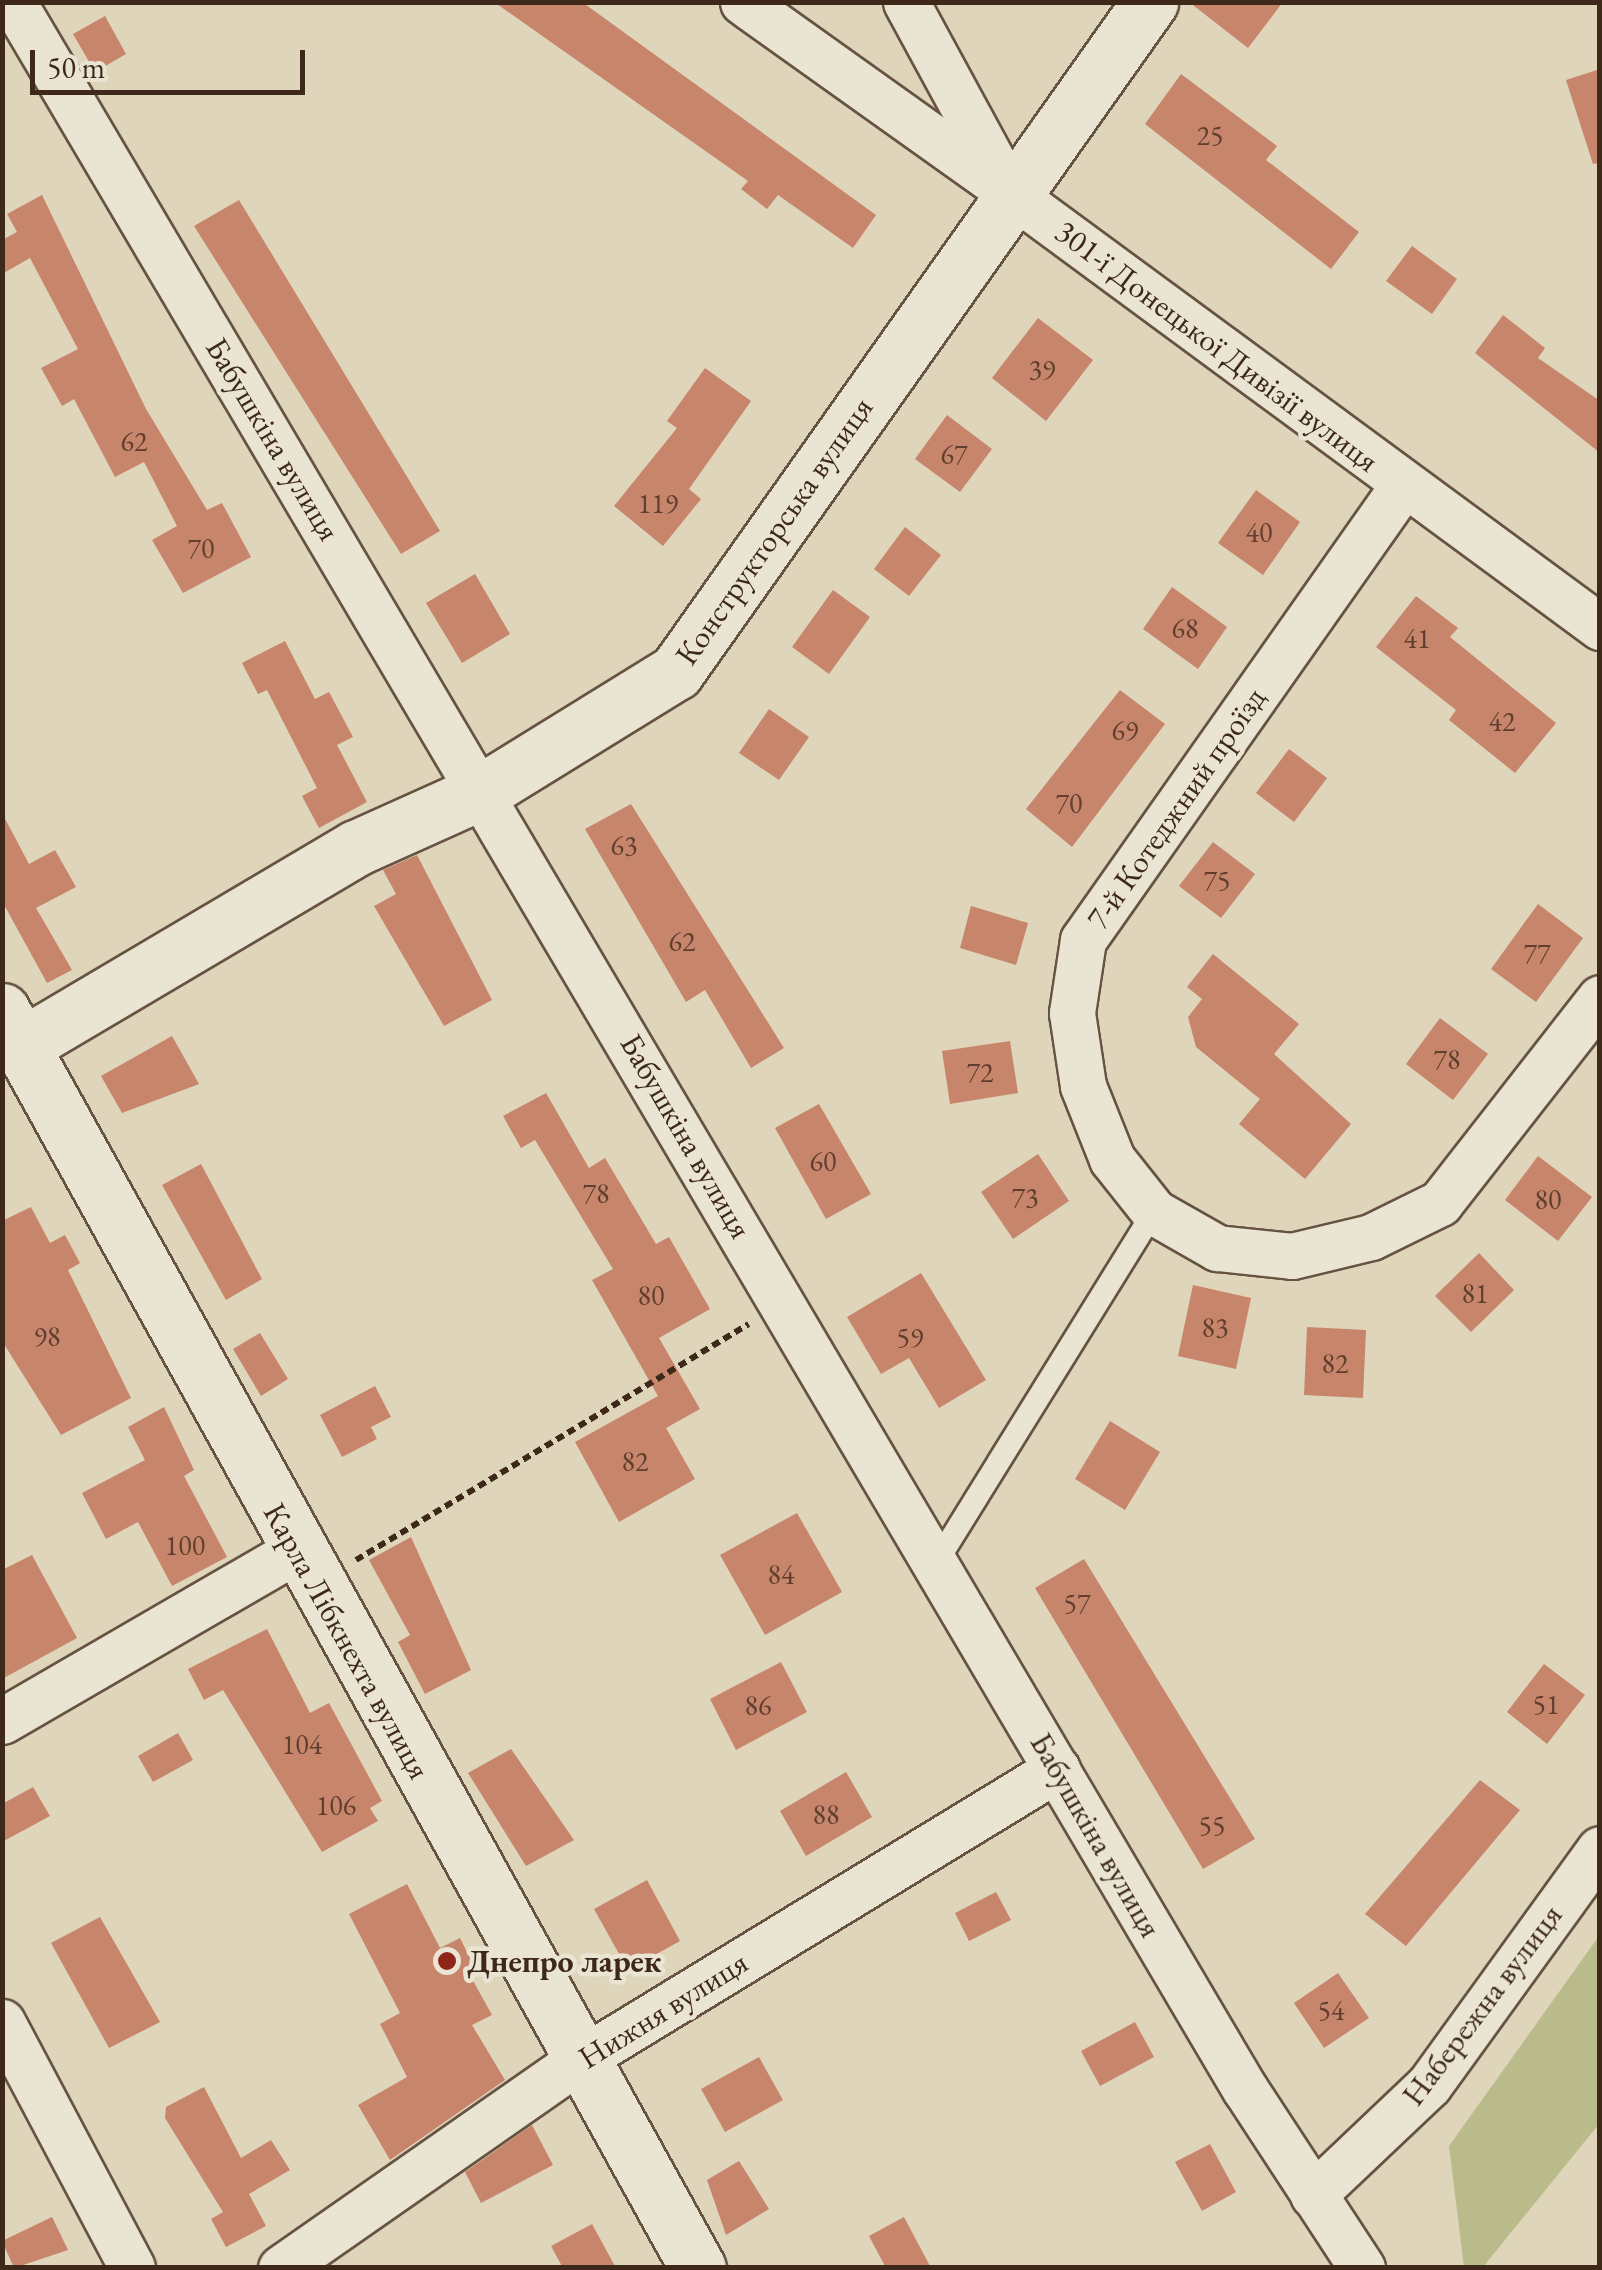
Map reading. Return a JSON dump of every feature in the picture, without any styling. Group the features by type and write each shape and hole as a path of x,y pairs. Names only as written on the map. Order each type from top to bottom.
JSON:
{"street":[{"name":"Бабушкіна вулиця","path":"13,2 1058,1769 1313,2195 1362,2268"},
{"path":"743,2 1010,192"},
{"name":"301-ї Донецької Дивізії вулиця","path":"906,2 1010,192 1404,484 1594,611"},
{"name":"Конструкторська вулиця","path":"9,1038 356,848 483,791 676,672 1010,192 1150,2"},
{"name":"7-й Котеджний проїзд","path":"1404,484 1082,940 1072,1013 1083,1086 1112,1159 1154,1212 1218,1248 1292,1256 1371,1237 1440,1203 1600,998"},
{"name":"Карла Лібкнехта вулиця","path":"9,1038 578,2061 698,2268"},
{"path":"2,1721 306,1567"},
{"name":"Нижня вулиця","path":"281,2268 578,2061 1058,1769"},
{"name":"Набережна вулиця","path":"1313,2195 1429,2084 1600,1848"},
{"path":"2,2022 132,2268"}],"lane":[{"path":"936,1563 1154,1212"}],"path":[{"path":"306,1567 783,1302"}],"green space":[{"path":"1599,1936 1599,2124 1483,2267 1464,2267 1449,2146"}],"building":[{"path":"494,2 582,2 876,215 853,248 778,195 767,209 741,189 748,181"},
{"path":"1189,2 1283,2 1248,48"},
{"path":"105,16 126,54 95,72 73,34"},
{"path":"1600,69 1600,163 1593,164 1566,80"},
{"path":"1181,74 1277,146 1266,160 1359,232 1331,269 1145,124"},
{"path":"42,195 146,409 207,510 222,503 251,557 183,593 152,540 177,526 144,462 115,477 74,399 62,406 41,368 78,349 30,258 2,274 2,240 17,232 7,214"},
{"path":"239,200 440,531 401,554 194,226"},
{"path":"1412,246 1457,279 1432,314 1386,281"},
{"path":"1503,315 1545,348 1538,358 1600,401 1600,453 1475,353"},
{"path":"1038,318 1093,360 1046,421 992,378"},
{"path":"705,368 751,401 689,489 701,499 663,546 614,506 677,428 667,421"},
{"path":"947,415 992,449 960,492 915,459"},
{"path":"1256,490 1300,522 1263,575 1218,543"},
{"path":"905,527 941,555 909,596 874,569"},
{"path":"475,574 510,634 462,663 426,603"},
{"path":"1172,587 1227,627 1198,669 1143,629"},
{"path":"833,590 870,617 829,674 792,647"},
{"path":"1416,596 1458,628 1450,637 1556,723 1515,773 1449,720 1456,710 1376,647"},
{"path":"285,641 315,699 329,692 353,737 337,745 367,802 319,828 302,796 317,788 267,690 258,694 242,663"},
{"path":"1120,690 1165,724 1072,847 1026,809"},
{"path":"769,709 809,737 779,780 739,753"},
{"path":"1289,749 1327,778 1294,822 1256,793"},
{"path":"631,804 784,1048 751,1068 705,990 686,1002 585,829"},
{"path":"2,813 29,864 55,850 76,887 36,908 72,970 47,983 2,901"},
{"path":"1213,842 1255,874 1221,918 1179,886"},
{"path":"417,855 492,1000 444,1026 374,906 396,894 383,870"},
{"path":"1538,904 1583,938 1536,1002 1491,969"},
{"path":"971,906 1028,923 1016,965 960,948"},
{"path":"1213,954 1299,1024 1274,1054 1351,1124 1305,1179 1239,1124 1260,1099 1196,1047 1188,1017 1202,999 1187,987"},
{"path":"1440,1018 1488,1054 1453,1100 1406,1064"},
{"path":"172,1036 199,1084 122,1113 101,1076"},
{"path":"1010,1041 1018,1093 950,1104 942,1051"},
{"path":"546,1093 589,1168 605,1158 656,1244 669,1237 710,1309 659,1338 700,1409 666,1428 695,1479 619,1522 575,1442 658,1396 592,1280 613,1269 535,1140 521,1148 503,1116"},
{"path":"819,1104 871,1194 826,1219 775,1128"},
{"path":"1038,1154 1069,1201 1013,1239 981,1192"},
{"path":"1538,1156 1592,1197 1558,1241 1505,1200"},
{"path":"201,1164 262,1279 226,1300 162,1185"},
{"path":"31,1207 50,1243 65,1235 80,1263 68,1270 131,1398 61,1435 2,1341 2,1221"},
{"path":"1479,1253 1514,1290 1471,1332 1435,1296"},
{"path":"921,1273 986,1380 939,1408 909,1358 881,1374 847,1317"},
{"path":"1193,1285 1251,1298 1236,1369 1178,1356"},
{"path":"1307,1327 1366,1330 1363,1398 1304,1395"},
{"path":"260,1333 288,1379 261,1396 233,1349"},
{"path":"375,1386 391,1417 371,1427 377,1439 342,1457 320,1415"},
{"path":"164,1407 194,1470 184,1476 227,1557 172,1586 138,1522 106,1539 82,1493 145,1460 128,1427"},
{"path":"1110,1421 1160,1452 1125,1510 1075,1479"},
{"path":"797,1513 842,1592 765,1635 720,1555"},
{"path":"411,1537 471,1670 425,1694 398,1642 410,1635 369,1560"},
{"path":"32,1555 77,1638 2,1679 2,1570"},
{"path":"1084,1559 1255,1839 1203,1869 1035,1588"},
{"path":"267,1629 310,1713 329,1703 382,1801 370,1808 378,1821 322,1852 223,1690 204,1700 188,1669"},
{"path":"781,1662 807,1712 736,1750 710,1699"},
{"path":"1544,1664 1585,1695 1547,1744 1507,1712"},
{"path":"178,1733 193,1760 153,1782 138,1756"},
{"path":"511,1749 574,1840 526,1866 468,1773"},
{"path":"846,1772 872,1817 806,1856 780,1811"},
{"path":"1480,1780 1520,1810 1406,1946 1365,1914"},
{"path":"33,1787 50,1816 2,1842 2,1804"},
{"path":"647,1880 680,1941 628,1970 594,1909"},
{"path":"407,1884 440,1948 460,1938 473,1964 466,1968 492,2015 472,2025 505,2080 390,2160 358,2105 407,2077 380,2024 400,2013 349,1914"},
{"path":"996,1892 1011,1920 969,1941 955,1913"},
{"path":"100,1917 160,2022 109,2048 51,1943"},
{"path":"1338,1973 1369,2018 1324,2048 1294,2003"},
{"path":"1135,2022 1154,2057 1100,2086 1081,2051"},
{"path":"759,2057 783,2100 725,2132 701,2089"},
{"path":"204,2087 241,2158 271,2140 290,2170 249,2194 266,2226 226,2247 211,2219 223,2212 165,2118 166,2107"},
{"path":"532,2125 553,2165 481,2203 465,2172"},
{"path":"1210,2144 1236,2192 1202,2211 1175,2162"},
{"path":"739,2161 769,2209 726,2235 707,2180"},
{"path":"52,2217 68,2250 14,2268 2,2241"},
{"path":"904,2217 931,2268 886,2268 869,2236"},
{"path":"592,2224 616,2268 563,2268 551,2246"}],"place":[{"name":"Днепро ларек","path":"447,1961"}]}
